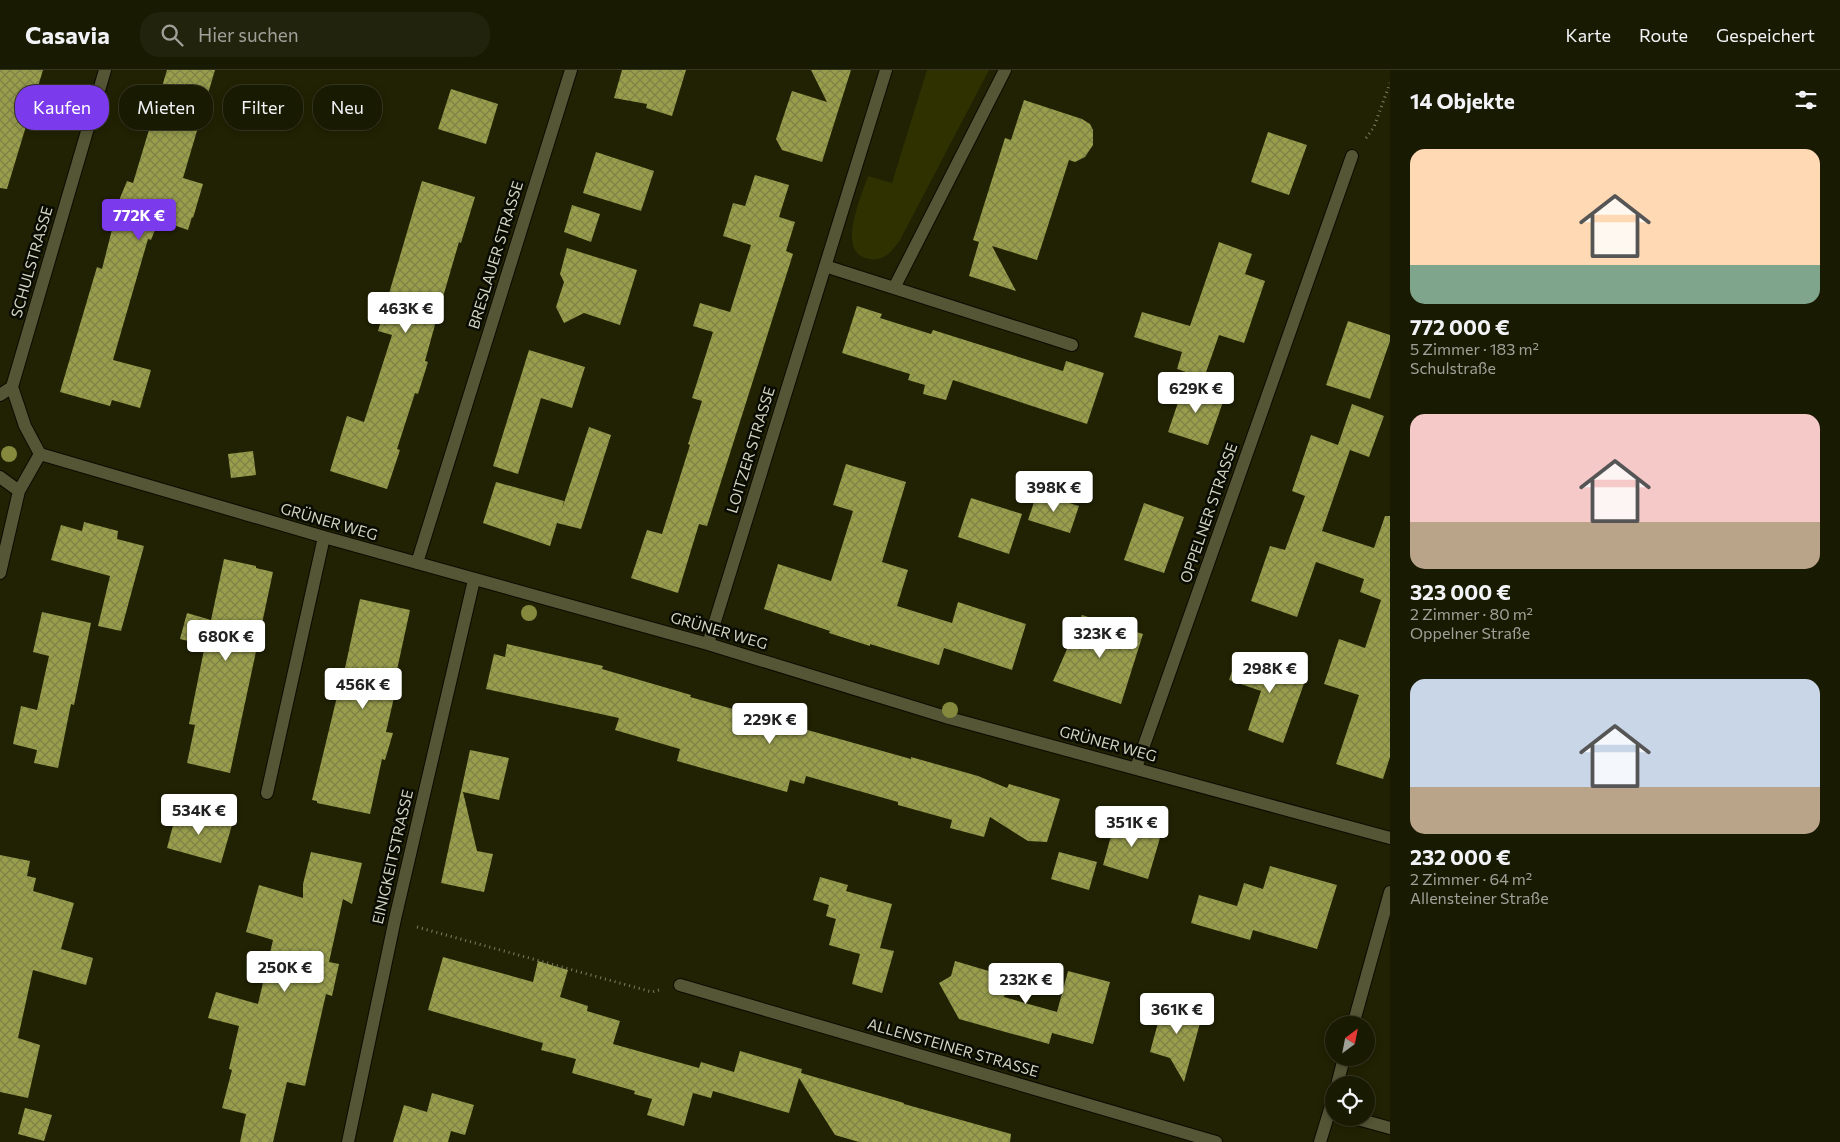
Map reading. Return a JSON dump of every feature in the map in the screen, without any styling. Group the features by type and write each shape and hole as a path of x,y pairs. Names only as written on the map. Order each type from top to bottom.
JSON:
{"street":[{"name":"SCHULSTRASSE","path":"12,387 105,70"},
{"name":"BRESLAUER STRASSE","path":"416,563 571,70"},
{"name":"LOITZER STRASSE","path":"708,644 886,70"},
{"path":"894,288 1005,70"},
{"name":"OPPELNER STRASSE","path":"1136,768 1352,156"},
{"path":"825,266 1072,345"},
{"path":"0,395 12,387 25,426 40,454 19,491 0,572"},
{"name":"GRÜNER WEG","path":"40,454 474,580 708,644 949,718 1390,838"},
{"path":"0,477 19,491"},
{"path":"268,793 324,537"},
{"name":"EINIGKEITSTRASSE","path":"348,1142 395,919 474,580"},
{"path":"1356,1016 1390,892"},
{"name":"ALLENSTEINER STRASSE","path":"680,985 1216,1142"},
{"path":"1375,1124 1390,1128"},
{"path":"1320,1142 1326,1126"}],"path":[{"path":"1352,156 1374,127 1390,83"},
{"path":"395,919 652,992 680,985"}],"shaded area":[{"path":"927,70 989,70 900,240 884,257 870,259 859,255 854,247 852,236 853,223 868,176 892,183"}],"building":[{"path":"0,70 43,70 38,85 15,85 15,130 25,130 7,189 0,188"},
{"path":"167,70 215,70 211,85 162,85"},
{"path":"622,70 686,70 672,116 646,108 647,104 614,98"},
{"path":"811,70 851,70 822,162 782,150 776,139 792,91 827,102"},
{"path":"451,89 498,104 486,144 438,129"},
{"path":"1024,100 1082,119 1090,124 1093,130 1093,145 1085,157 1075,162 1069,160 1037,260 992,246 1016,291 969,276 979,242 973,240 1005,138 1011,140"},
{"path":"149,130 197,130 183,178 203,184 193,218 188,230 159,220 151,240 148,239 113,360 151,370 140,408 112,400 110,406 60,392 97,267 102,269 120,198 127,181 133,183"},
{"path":"1268,132 1307,145 1289,195 1251,182"},
{"path":"596,152 654,171 641,211 583,193"},
{"path":"755,175 789,185 779,217 795,222 786,251 793,254 707,526 699,524 678,593 631,578 647,530 662,534 690,445 688,444 702,401 692,398 713,332 693,326 700,303 730,312 751,245 723,236 733,203 745,206"},
{"path":"422,181 475,197 461,243 459,242 438,314 421,317 436,321 425,361 428,362 418,394 415,393 397,449 400,450 387,489 330,471 347,416 364,422 392,335 378,331"},
{"path":"572,205 600,214 591,242 564,232"},
{"path":"1219,242 1252,254 1245,274 1265,281 1244,343 1219,335 1204,378 1177,369 1182,352 1134,337 1142,312 1190,326"},
{"path":"567,248 637,270 620,325 584,313 564,323 556,307 564,282 560,274"},
{"path":"857,306 882,314 880,318 931,334 933,330 1063,371 1066,361 1104,373 1087,424 953,380 946,400 923,394 925,385 908,380 910,374 842,353"},
{"path":"1348,321 1390,335 1390,341 1370,399 1326,385"},
{"path":"529,350 585,367 572,408 541,398 518,474 493,466"},
{"path":"1185,382 1225,396 1208,445 1168,432"},
{"path":"1352,404 1384,416 1369,457 1350,450 1322,531 1374,548 1385,516 1390,516 1390,757 1383,779 1336,764 1359,695 1324,684 1339,639 1365,648 1381,600 1360,592 1364,579 1316,562 1297,617 1251,601 1270,546 1285,550 1305,496 1292,491 1311,435 1338,445"},
{"path":"589,427 611,435 581,529 557,523 550,546 483,523 496,482 564,501 562,509"},
{"path":"253,451 256,475 231,478 228,454"},
{"path":"846,464 906,482 882,562 908,570 897,606 952,623 958,602 1026,624 1012,670 944,648 939,665 829,633 830,631 764,609 778,564 831,581 853,511 833,505"},
{"path":"1037,493 1079,506 1070,533 1028,520"},
{"path":"971,498 1022,514 1009,554 958,537"},
{"path":"1144,503 1184,517 1164,573 1124,560"},
{"path":"84,522 118,531 117,539 144,546 121,631 98,626 110,576 51,560 61,525 82,531"},
{"path":"224,559 273,572 230,773 187,763 195,725 189,724 205,645 180,639 187,613 211,620"},
{"path":"360,599 410,610 393,688 396,689 386,732 393,733 385,760 382,759 370,814 317,803 317,801 312,800 343,677"},
{"path":"42,612 91,623 74,705 71,704 58,768 34,763 37,750 13,744 21,706 37,710 49,656 33,652"},
{"path":"1082,615 1143,634 1121,704 1053,681"},
{"path":"507,644 603,666 602,669 691,695 690,697 978,776 1007,788 1009,784 1060,799 1047,842 1028,841 990,817 984,837 950,828 952,820 898,805 898,802 806,776 804,784 790,780 787,792 677,761 680,749 615,730 619,718 486,689 494,654 505,657"},
{"path":"1238,653 1271,665 1272,662 1307,675 1283,743 1248,730 1261,691 1229,680"},
{"path":"470,750 509,758 499,800 463,792 477,851 493,854 484,892 441,883"},
{"path":"177,810 232,825 221,863 167,848"},
{"path":"1116,818 1162,831 1148,879 1103,865"},
{"path":"311,852 362,863 352,904 343,899 329,962 339,964 332,996 326,994 305,1086 287,1082 273,1142 240,1142 246,1114 222,1108 232,1070 229,1069 239,1026 208,1018 216,992 258,1004 273,940 246,932 259,885 303,898 303,884"},
{"path":"1059,852 1097,862 1089,890 1051,879"},
{"path":"0,855 30,861 27,876 36,878 33,891 74,903 61,949 93,958 86,985 33,970 18,1038 40,1045 28,1098 0,1092"},
{"path":"1270,866 1337,885 1317,949 1253,930 1250,940 1191,923 1199,895 1237,906 1244,883 1263,889"},
{"path":"820,877 848,885 846,891 892,904 880,948 894,951 882,993 852,984 860,954 829,945 836,919 826,916 829,905 813,900"},
{"path":"443,957 533,982 538,961 568,970 560,997 588,1006 587,1011 620,1021 613,1044 699,1068 701,1062 734,1072 740,1051 802,1069 801,1073 1011,1134 1010,1142 859,1142 835,1135 799,1078 789,1113 713,1091 711,1098 693,1093 684,1126 647,1115 652,1099 634,1094 635,1091 572,1073 576,1059 541,1050 543,1043 428,1010"},
{"path":"955,961 1009,977 1004,997 1057,1012 1068,971 1110,982 1093,1044 1052,1033 1049,1044 959,1019 939,983 951,976"},
{"path":"1164,1001 1203,1012 1184,1082 1170,1058 1150,1052"},
{"path":"432,1093 474,1105 465,1135 451,1131 448,1142 393,1142 404,1105 427,1112"},
{"path":"25,1108 52,1115 44,1141 18,1134"}]}
